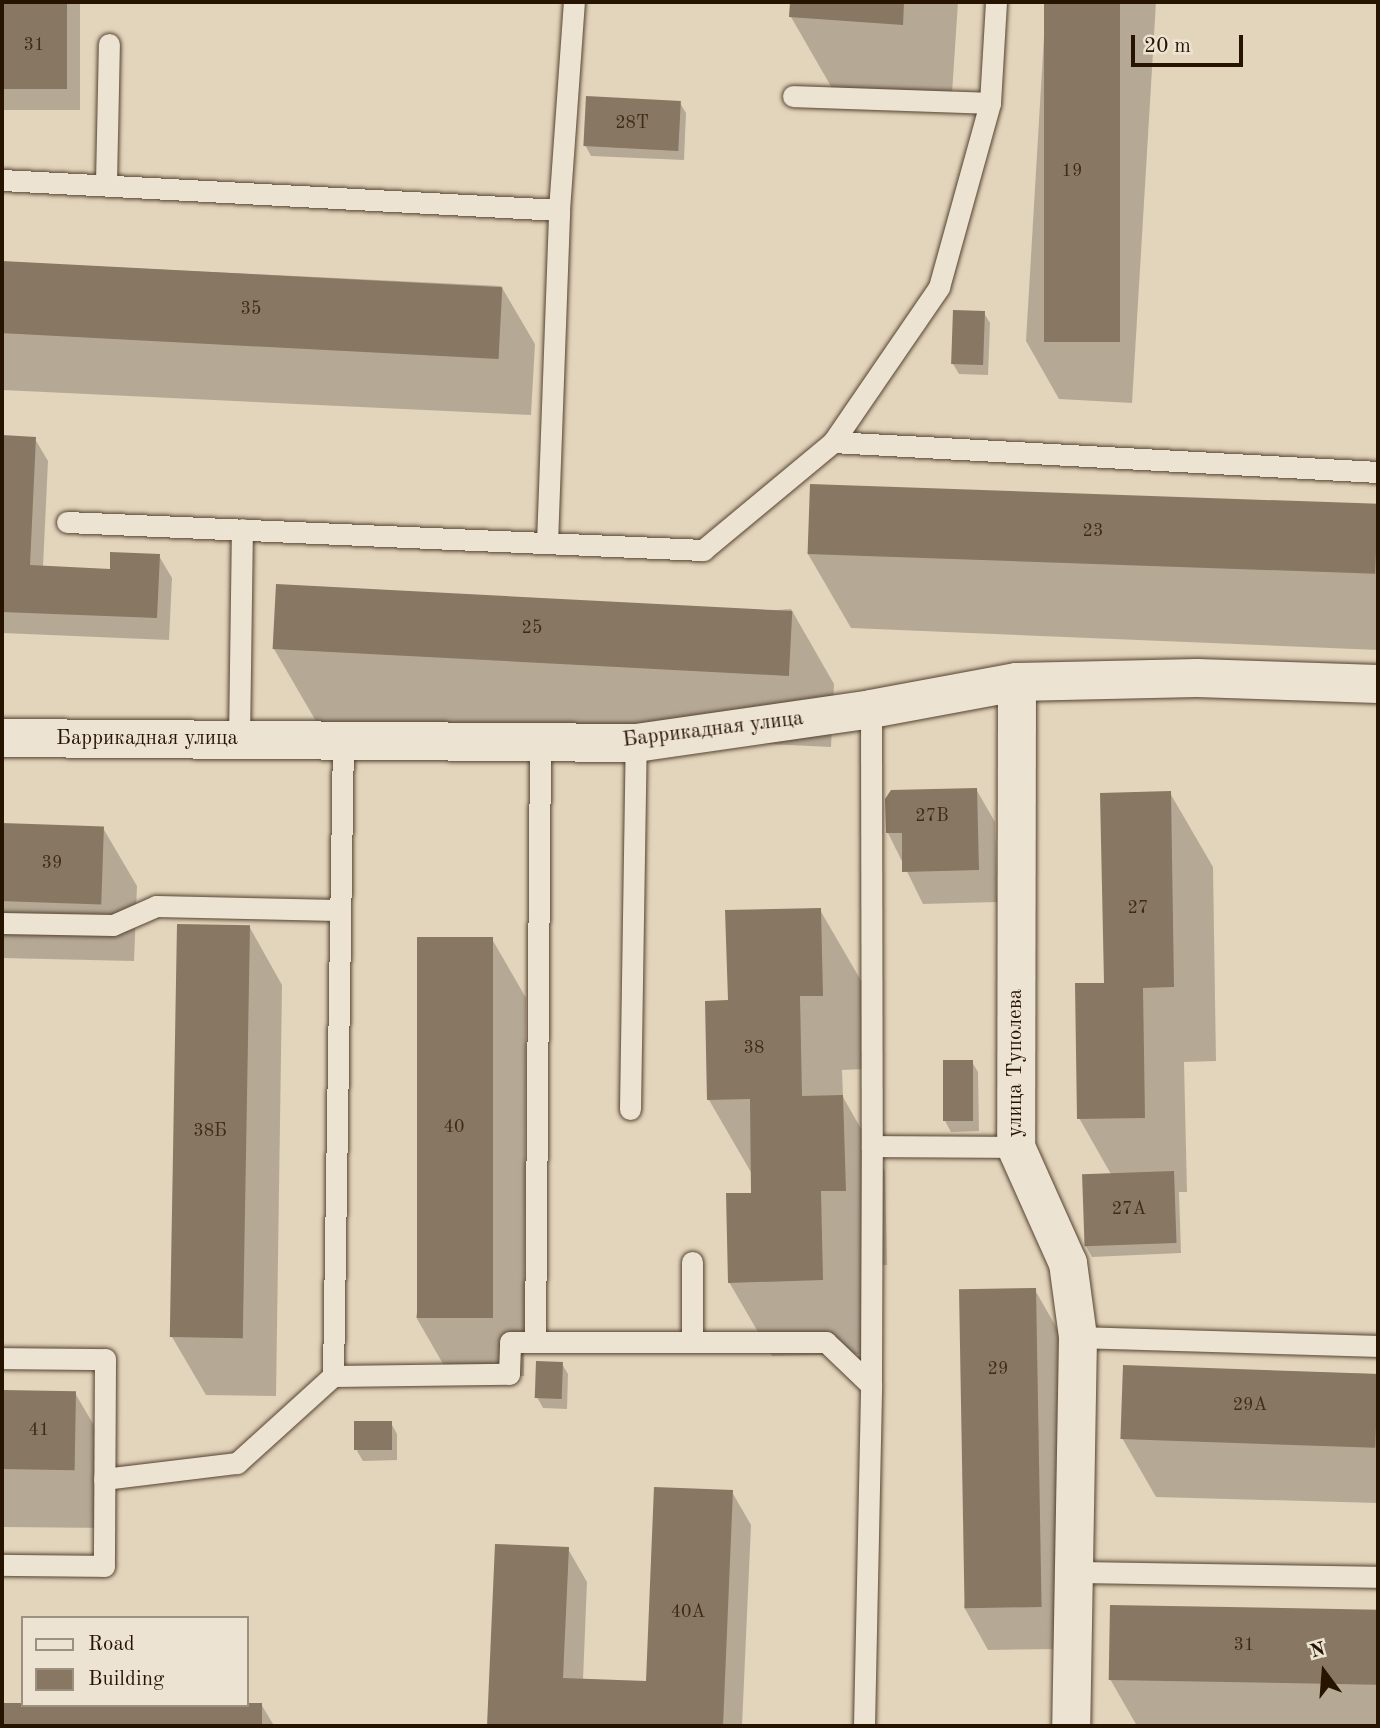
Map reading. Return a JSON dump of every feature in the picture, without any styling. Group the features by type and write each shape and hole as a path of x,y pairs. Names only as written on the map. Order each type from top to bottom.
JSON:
{"street":[{"name":"Баррикадная улица","path":"2,738 636,743 871,709 1017,682 1197,678 1378,684"},
{"name":"улица Туполева","path":"1017,682 1016,1147 1068,1263 1079,1337 1071,1726"}],"lane":[{"path":"547,543 559,210 574,2"},
{"path":"67,522 703,550 833,442 939,287 990,103 996,2"},
{"path":"106,183 109,44"},
{"path":"793,96 990,103"},
{"path":"2,180 106,183 559,210"},
{"path":"833,442 1378,472"},
{"path":"239,740 242,529"},
{"path":"864,1726 871,1385 871,709"},
{"path":"333,1376 337,910 344,740"},
{"path":"630,1109 636,743"},
{"path":"535,1342 540,744"},
{"path":"2,922 113,925 156,906 337,910"},
{"path":"872,1146 1016,1147"},
{"path":"692,1262 692,1342"},
{"path":"1079,1337 1378,1346"},
{"path":"104,1479 237,1463 333,1376 509,1374 510,1342 826,1342 871,1385"},
{"path":"2,1358 105,1359 104,1566 2,1565"},
{"path":"1074,1572 1378,1577"}],"building":[{"path":"2,2 67,2 67,89 2,89"},
{"path":"790,2 904,2 903,25 789,17"},
{"path":"1044,2 1120,2 1120,342 1044,342"},
{"path":"586,96 681,101 678,151 583,146"},
{"path":"2,261 502,287 499,359 2,333"},
{"path":"953,310 985,311 983,365 951,364"},
{"path":"2,435 36,437 30,565 110,569 110,552 160,554 157,618 2,612"},
{"path":"810,484 1378,504 1375,574 808,554"},
{"path":"276,584 792,611 789,676 273,649"},
{"path":"977,788 979,870 902,872 902,833 886,833 885,799 891,790"},
{"path":"1171,791 1174,987 1143,988 1145,1118 1077,1119 1075,983 1104,983 1100,793"},
{"path":"2,823 104,827 101,905 2,901"},
{"path":"821,908 823,996 800,996 802,1096 843,1095 846,1191 821,1191 823,1280 728,1283 726,1193 751,1193 750,1099 707,1100 705,1001 728,1000 725,910"},
{"path":"177,924 250,925 243,1338 170,1337"},
{"path":"417,937 493,937 493,1318 417,1318"},
{"path":"943,1060 973,1060 973,1121 943,1121"},
{"path":"1174,1171 1177,1243 1085,1246 1082,1174"},
{"path":"1036,1288 1042,1607 965,1608 959,1289"},
{"path":"536,1361 563,1362 562,1399 535,1398"},
{"path":"1123,1365 1378,1374 1375,1448 1120,1439"},
{"path":"2,1390 76,1391 75,1470 2,1469"},
{"path":"354,1421 392,1421 392,1450 354,1450"},
{"path":"654,1487 733,1490 723,1726 487,1726 495,1544 569,1547 563,1678 646,1681"},
{"path":"1110,1605 1378,1610 1377,1685 1109,1680"},
{"path":"2,1703 21,1703 21,1707 248,1707 248,1703 262,1703 262,1726 2,1726"}]}
